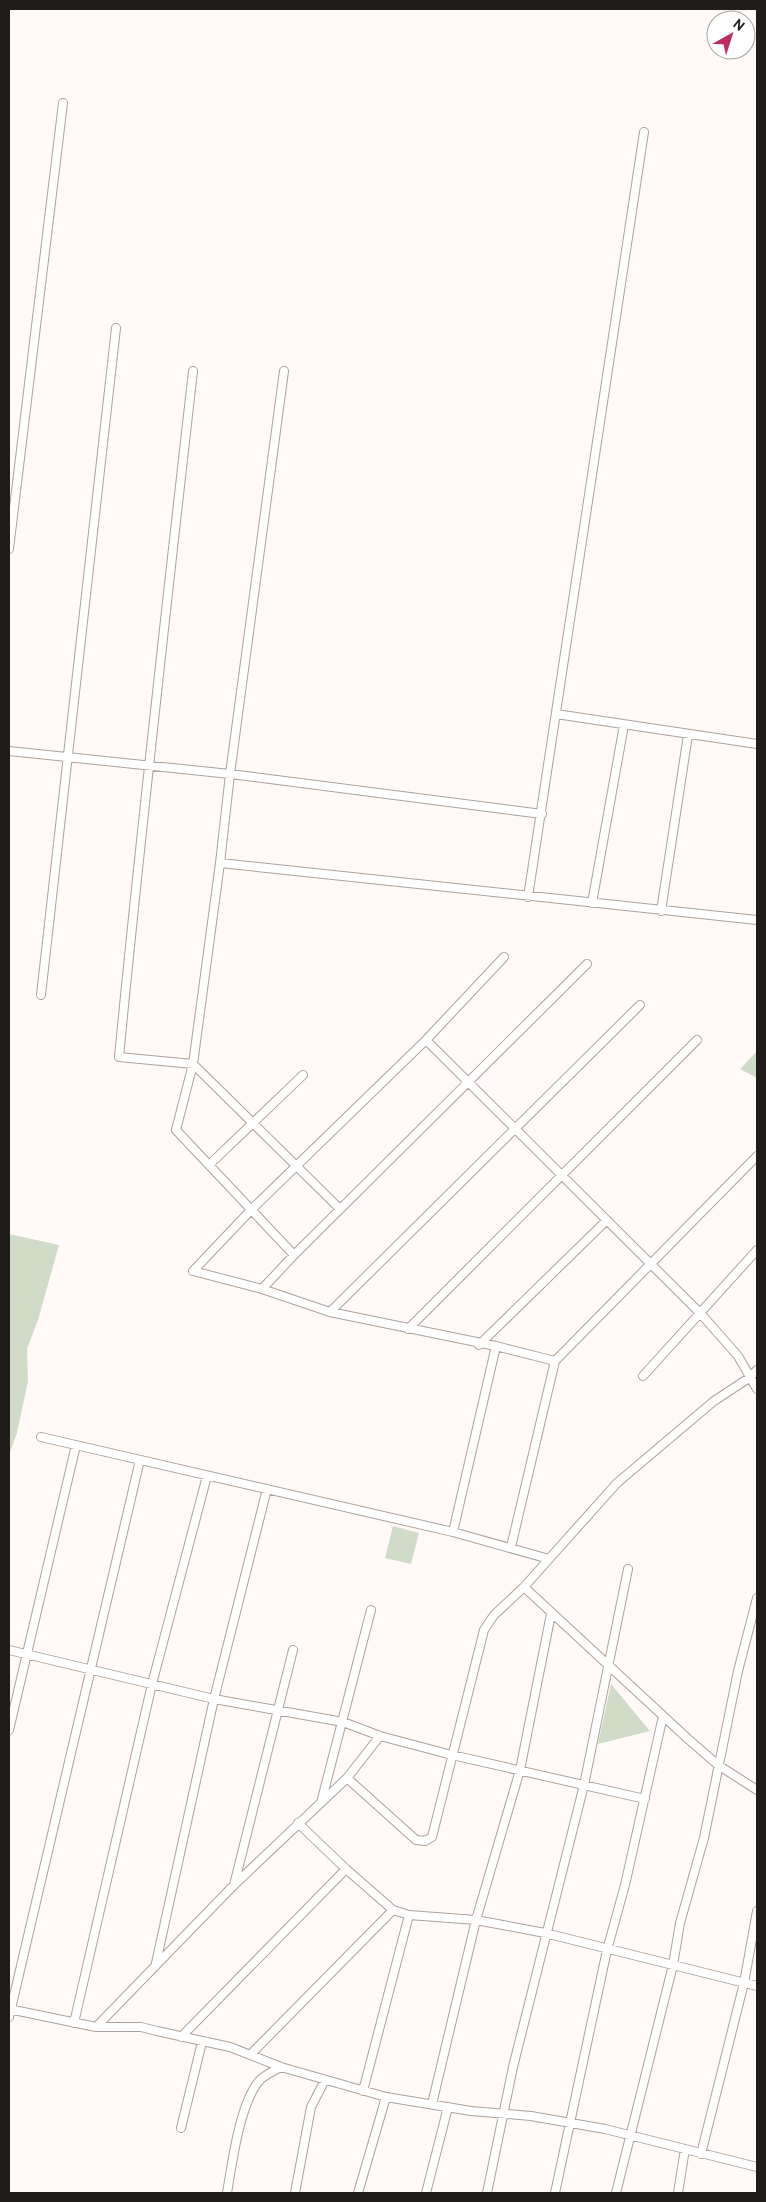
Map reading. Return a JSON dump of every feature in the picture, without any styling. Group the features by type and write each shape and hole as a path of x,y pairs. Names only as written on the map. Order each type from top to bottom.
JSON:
{"street":[{"path":"9,549 63,103"},
{"path":"528,897 644,132"},
{"path":"41,995 70,757 116,328"},
{"path":"193,371 148,764 140,870 119,1057 194,1064 298,1165 340,1209"},
{"path":"284,371 230,774 194,1064 176,1130 294,1255"},
{"path":"556,714 757,744"},
{"path":"592,903 624,725"},
{"path":"661,911 688,734"},
{"path":"9,751 148,764 542,814"},
{"path":"220,863 757,920"},
{"path":"504,957 426,1040 251,1210 193,1271 262,1289 330,1312 496,1346 555,1361"},
{"path":"262,1289 587,964"},
{"path":"330,1312 640,1005"},
{"path":"426,1040 516,1127 561,1176 701,1314 738,1356 757,1389"},
{"path":"408,1329 697,1040"},
{"path":"209,1165 303,1075"},
{"path":"511,1547 555,1361 757,1156"},
{"path":"479,1344 607,1220"},
{"path":"643,1376 757,1250"},
{"path":"453,1532 496,1346"},
{"path":"347,1778 416,1840 425,1841 432,1837 436,1830 452,1755 484,1630 494,1614 524,1587 617,1483 714,1401 749,1378 757,1370"},
{"path":"40,1437 453,1532 550,1559"},
{"path":"9,1730 76,1445"},
{"path":"140,1460 9,2012 96,2027 140,2027 230,2047 281,2067 386,2097 571,2123 757,2167"},
{"path":"74,2023 152,1684 207,1476"},
{"path":"156,1963 214,1699 267,1489"},
{"path":"487,2193 545,1933 584,1785 628,1569"},
{"path":"524,1587 607,1666 718,1765 757,1790"},
{"path":"616,2193 673,1965 680,1923 704,1838 738,1671 756,1604"},
{"path":"322,1800 371,1610"},
{"path":"432,2104 476,1920 520,1770 551,1614"},
{"path":"9,1650 214,1699 343,1722 380,1736 452,1755 646,1799"},
{"path":"234,1885 293,1650"},
{"path":"555,2193 607,1950 646,1799 663,1716"},
{"path":"96,2027 156,1963 234,1885 347,1778 380,1736"},
{"path":"298,1823 346,1869 393,1910 409,1915 476,1920 545,1933 757,1986"},
{"path":"181,2037 346,1869"},
{"path":"251,2054 393,1910"},
{"path":"701,2154 744,1983 757,1910"},
{"path":"363,2091 409,1915"},
{"path":"181,2128 202,2042"},
{"path":"226,2193 238,2137 251,2094 264,2077 281,2067"},
{"path":"295,2193 311,2107 325,2080"},
{"path":"358,2193 386,2097"},
{"path":"426,2193 448,2107"},
{"path":"678,2193 685,2149"}],"green space":[{"path":"757,1051 757,1078 740,1069"},
{"path":"9,1234 59,1245 38,1320 27,1349 28,1381 17,1433 9,1455"},
{"path":"393,1526 419,1533 411,1564 385,1558"},
{"path":"611,1684 650,1731 598,1744"}]}
